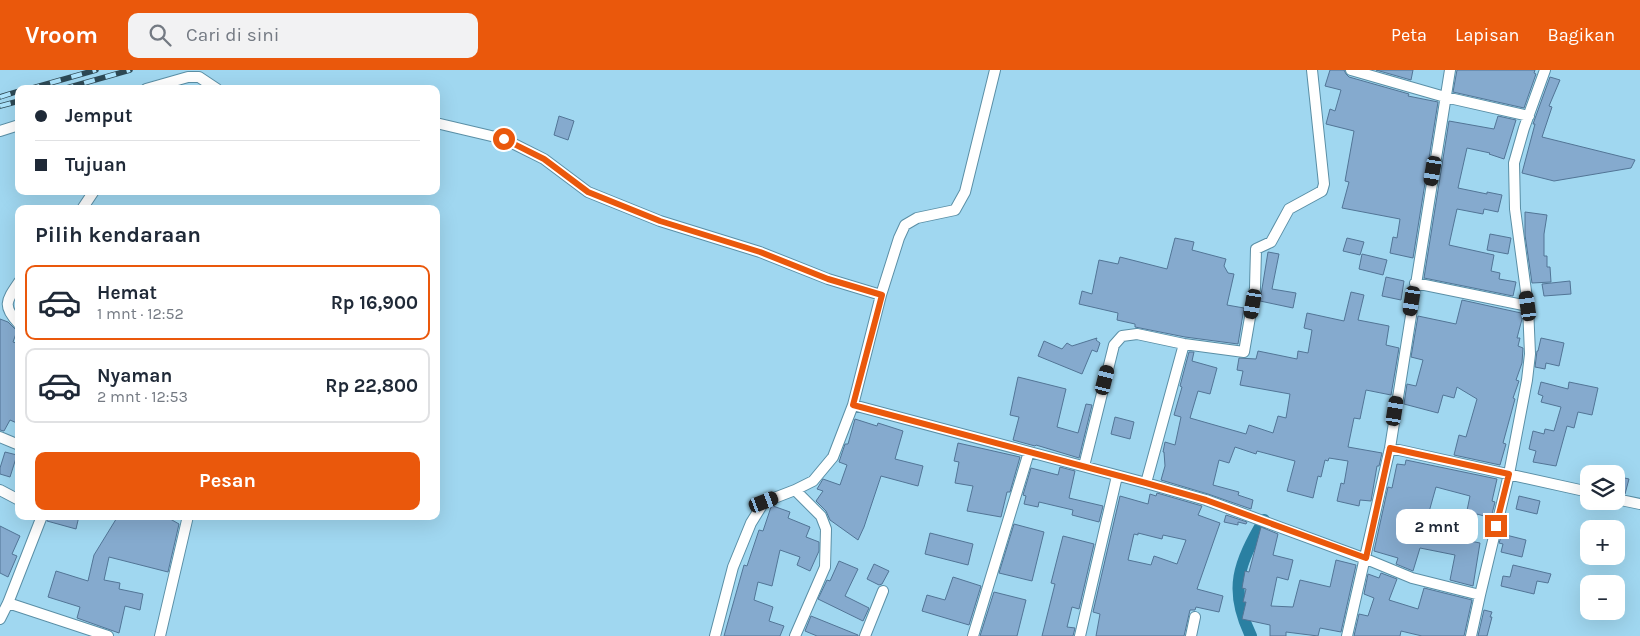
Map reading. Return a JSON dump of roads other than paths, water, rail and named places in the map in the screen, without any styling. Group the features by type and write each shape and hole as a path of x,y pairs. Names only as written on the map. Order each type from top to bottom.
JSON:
{"street":[{"path":"715,636 733,566 751,523 764,502 813,481 833,457 853,405 882,295 899,238 905,225 917,218 955,210 965,192 995,70"},
{"path":"1084,466 1114,345 1122,336 1137,334 1184,344 1244,352 1256,288 1256,249 1271,242 1289,209 1322,191 1324,184 1312,70"},
{"path":"1351,70 1445,97 1529,116"},
{"path":"1347,636 1390,448 1450,70"},
{"path":"1472,636 1509,474 1527,380 1530,354 1528,306 1515,209 1514,163 1524,128 1546,70"},
{"path":"166,85 188,77 199,77 211,85"},
{"path":"440,124 504,139 544,159 588,192 660,221 760,252 828,279 882,295"},
{"path":"0,130 15,126"},
{"path":"1415,283 1528,306"},
{"path":"15,288 8,299 7,308 15,320"},
{"path":"1146,483 1184,344"},
{"path":"853,405 1146,483 1245,514 1366,558 1412,578 1480,595"},
{"path":"0,437 15,443"},
{"path":"1390,448 1580,490"},
{"path":"973,636 1029,452"},
{"path":"1080,636 1117,476"},
{"path":"0,490 15,498"},
{"path":"795,490 821,516 826,529 825,567 796,636"},
{"path":"1625,501 1640,504"},
{"path":"0,619 40,520"},
{"path":"160,636 187,520"},
{"path":"865,636 883,591"},
{"path":"8,603 108,636"},
{"path":"1190,636 1195,617"}],"waterway":[{"path":"1251,636 1244,619 1238,590 1243,563 1255,535 1264,520"}],"railway":[{"path":"43,85 96,70"},
{"path":"77,85 130,70"},
{"path":"0,97 15,92"},
{"path":"0,106 15,102"}]}
